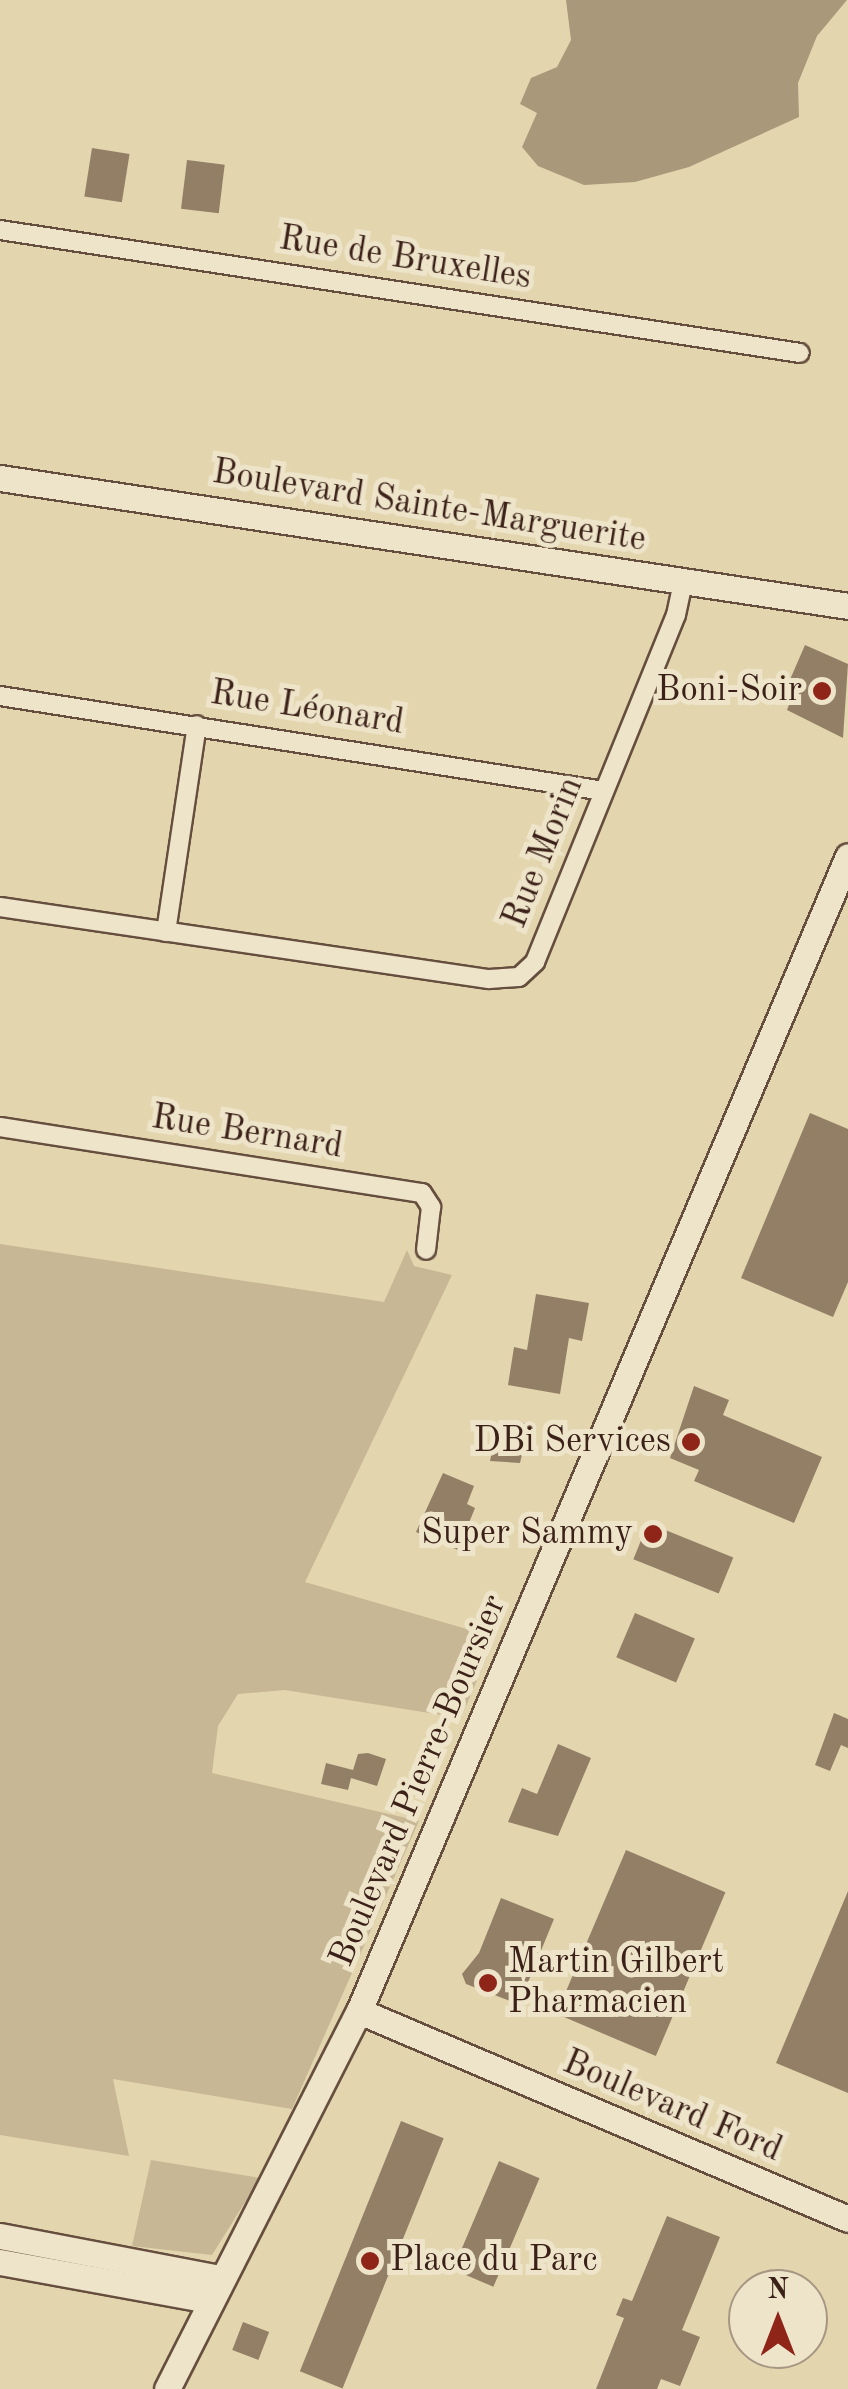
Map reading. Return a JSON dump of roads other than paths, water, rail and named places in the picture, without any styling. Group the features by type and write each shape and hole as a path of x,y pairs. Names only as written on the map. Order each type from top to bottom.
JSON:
{"street":[{"name":"Rue de Bruxelles","path":"0,230 800,353"},
{"name":"Boulevard Sainte-Marguerite","path":"0,478 848,606"},
{"name":"Rue Morin","path":"0,907 510,980 535,962 676,615 683,581"},
{"name":"Rue Léonard","path":"0,696 604,791"},
{"path":"166,932 197,725"},
{"name":"Boulevard Pierre-Boursier","path":"167,2389 360,2011 848,856"},
{"name":"Rue Bernard","path":"0,1127 422,1193 432,1207 426,1250"},
{"name":"Boulevard Ford","path":"360,2011 848,2218"},
{"path":"0,2236 215,2289"},
{"path":"0,2262 215,2289"}],"place":[{"name":"Boni-Soir","path":"822,691"},
{"name":"DBi Services","path":"691,1442"},
{"name":"Super Sammy","path":"653,1534"},
{"name":"Martin Gilbert Pharmacien","path":"488,1983"},
{"name":"Place du Parc","path":"370,2261"}]}
